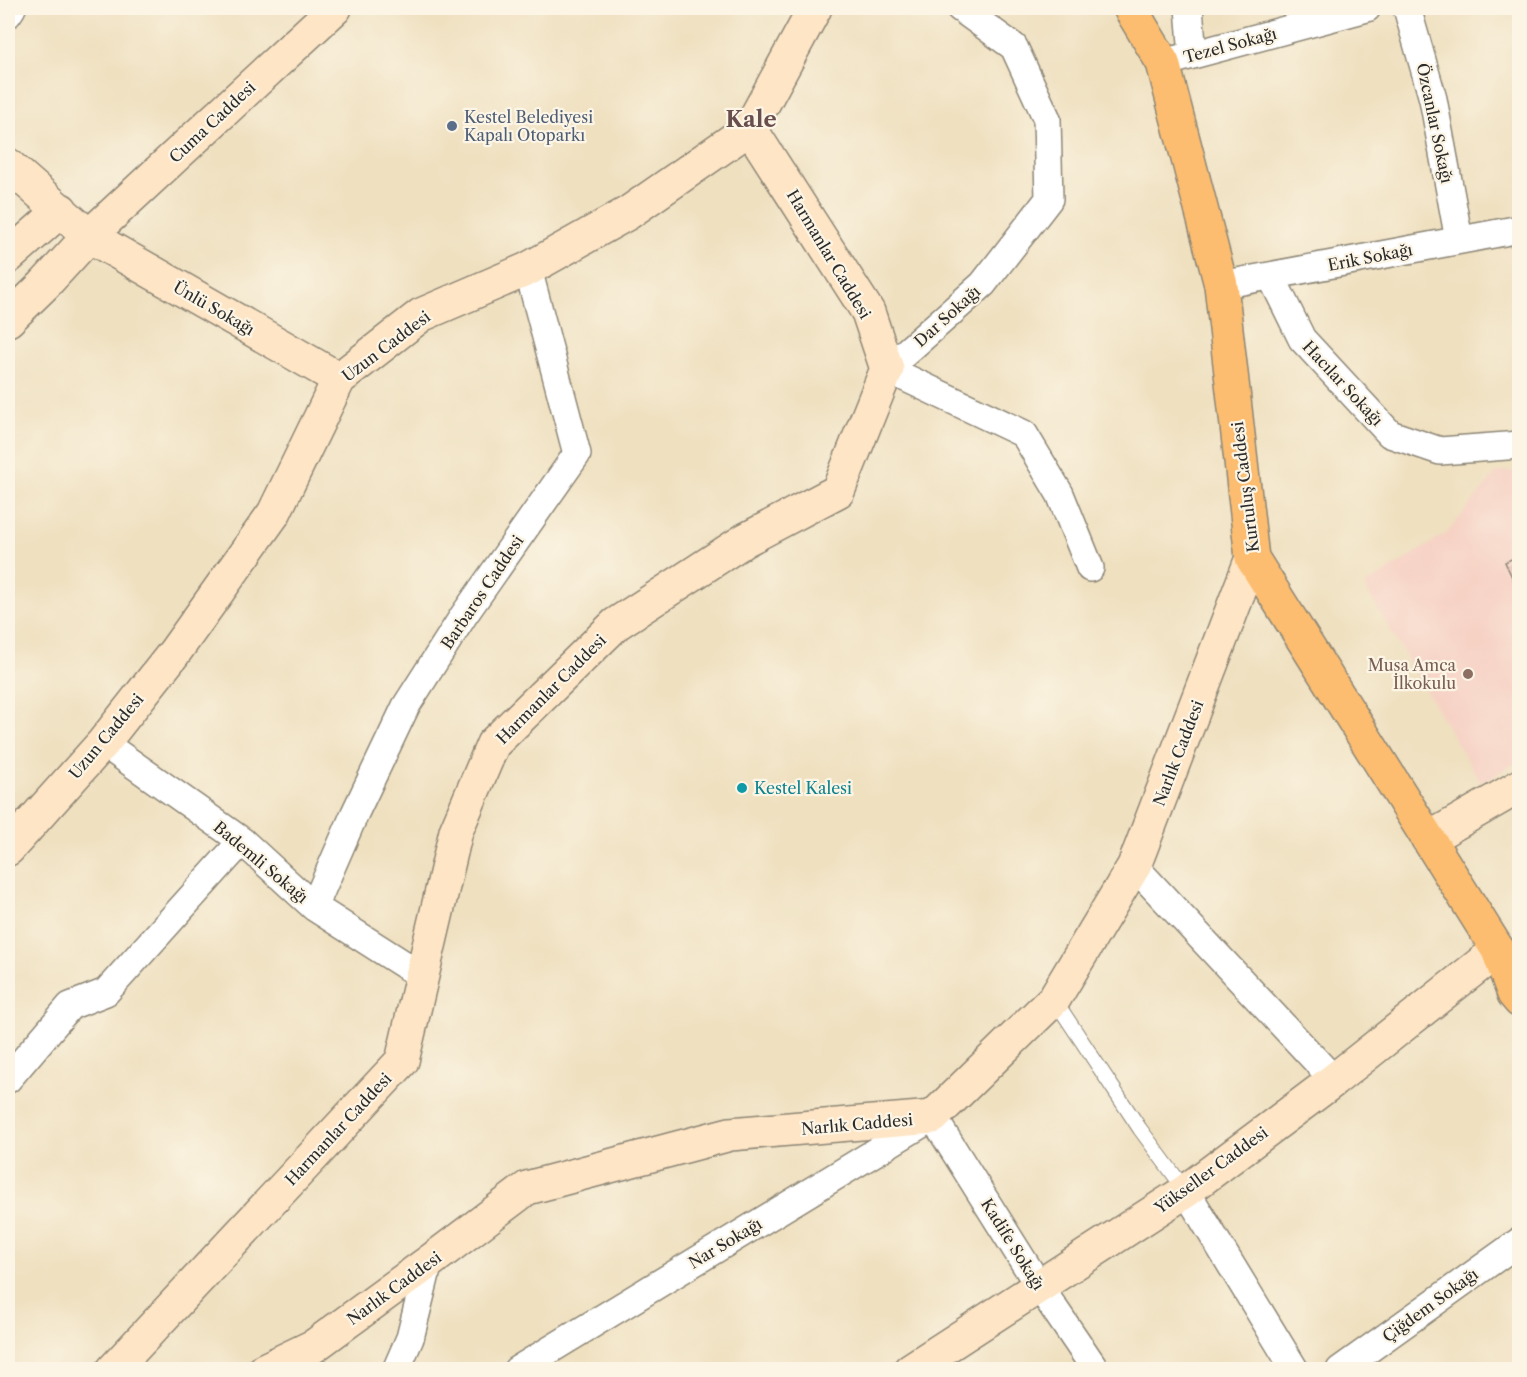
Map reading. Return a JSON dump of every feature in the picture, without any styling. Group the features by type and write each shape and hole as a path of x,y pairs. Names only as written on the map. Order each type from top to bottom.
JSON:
{"main road":[{"name":"Kurtuluş Caddesi","path":"1130,8 1178,59 1221,285 1252,558 1428,838 1509,957 1514,994 1520,1001"}],"street":[{"path":"8,14 12,8"},
{"name":"Cuma Caddesi","path":"8,320 89,236 335,8"},
{"name":"Uzun Caddesi","path":"8,849 103,743 174,653 274,513 339,379 422,315 528,269 628,213 750,128 815,8"},
{"name":"Dar Sokağı","path":"887,369 983,284 1049,199 1047,119 1014,47 960,8"},
{"path":"1178,59 1189,8"},
{"name":"Tezel Sokağı","path":"1178,59 1367,8"},
{"name":"Özcanlar Sokağı","path":"1407,8 1433,99 1459,240"},
{"name":"Harmanlar Caddesi","path":"113,1370 402,1061 456,831 493,744 616,624 745,540 838,491 887,369 868,312 750,128"},
{"name":"Ünlü Sokağı","path":"8,165 89,236 339,379"},
{"path":"8,257 61,210"},
{"name":"Erik Sokağı","path":"1221,285 1520,229"},
{"name":"Barbaros Caddesi","path":"314,907 355,813 406,706 464,615 577,454 528,269"},
{"name":"Hacılar Sokağı","path":"1271,276 1302,339 1390,434 1440,451 1520,445"},
{"path":"887,369 1024,434 1060,494 1090,568"},
{"name":"Narlık Caddesi","path":"264,1370 314,1346 526,1188 730,1134 933,1117 1054,999 1134,866 1252,558"},
{"name":"Bademli Sokağı","path":"103,743 242,841 314,907 422,976"},
{"path":"1428,838 1520,786"},
{"path":"8,1079 70,1006 106,992 242,841"},
{"path":"1134,866 1334,1080"},
{"name":"Yükseller Caddesi","path":"910,1370 1186,1191 1334,1080 1509,957"},
{"name":"Kadife Sokağı","path":"933,1117 1039,1286 1096,1370"},
{"name":"Nar Sokağı","path":"517,1370 933,1117"},
{"path":"1186,1191 1295,1370"},
{"name":"Çiğdem Sokağı","path":"1340,1370 1520,1240"},
{"path":"396,1370 410,1338 429,1262"}],"lane":[{"path":"1054,999 1140,1129 1186,1191"}],"shaded area":[{"name":"Musa Amca İlkokulu","path":"1519,471 1519,761 1481,783 1364,586 1447,533 1497,472"}],"building":[{"path":"1520,555 1520,594 1505,562"}],"place":[{"name":"Kestel Belediyesi Kapalı Otoparkı","path":"452,126"},
{"name":"Musa Amca İlkokulu","path":"1468,674"},
{"name":"Kestel Kalesi","path":"742,788"}],"district":[{"name":"Kale","path":"751,119"}]}
